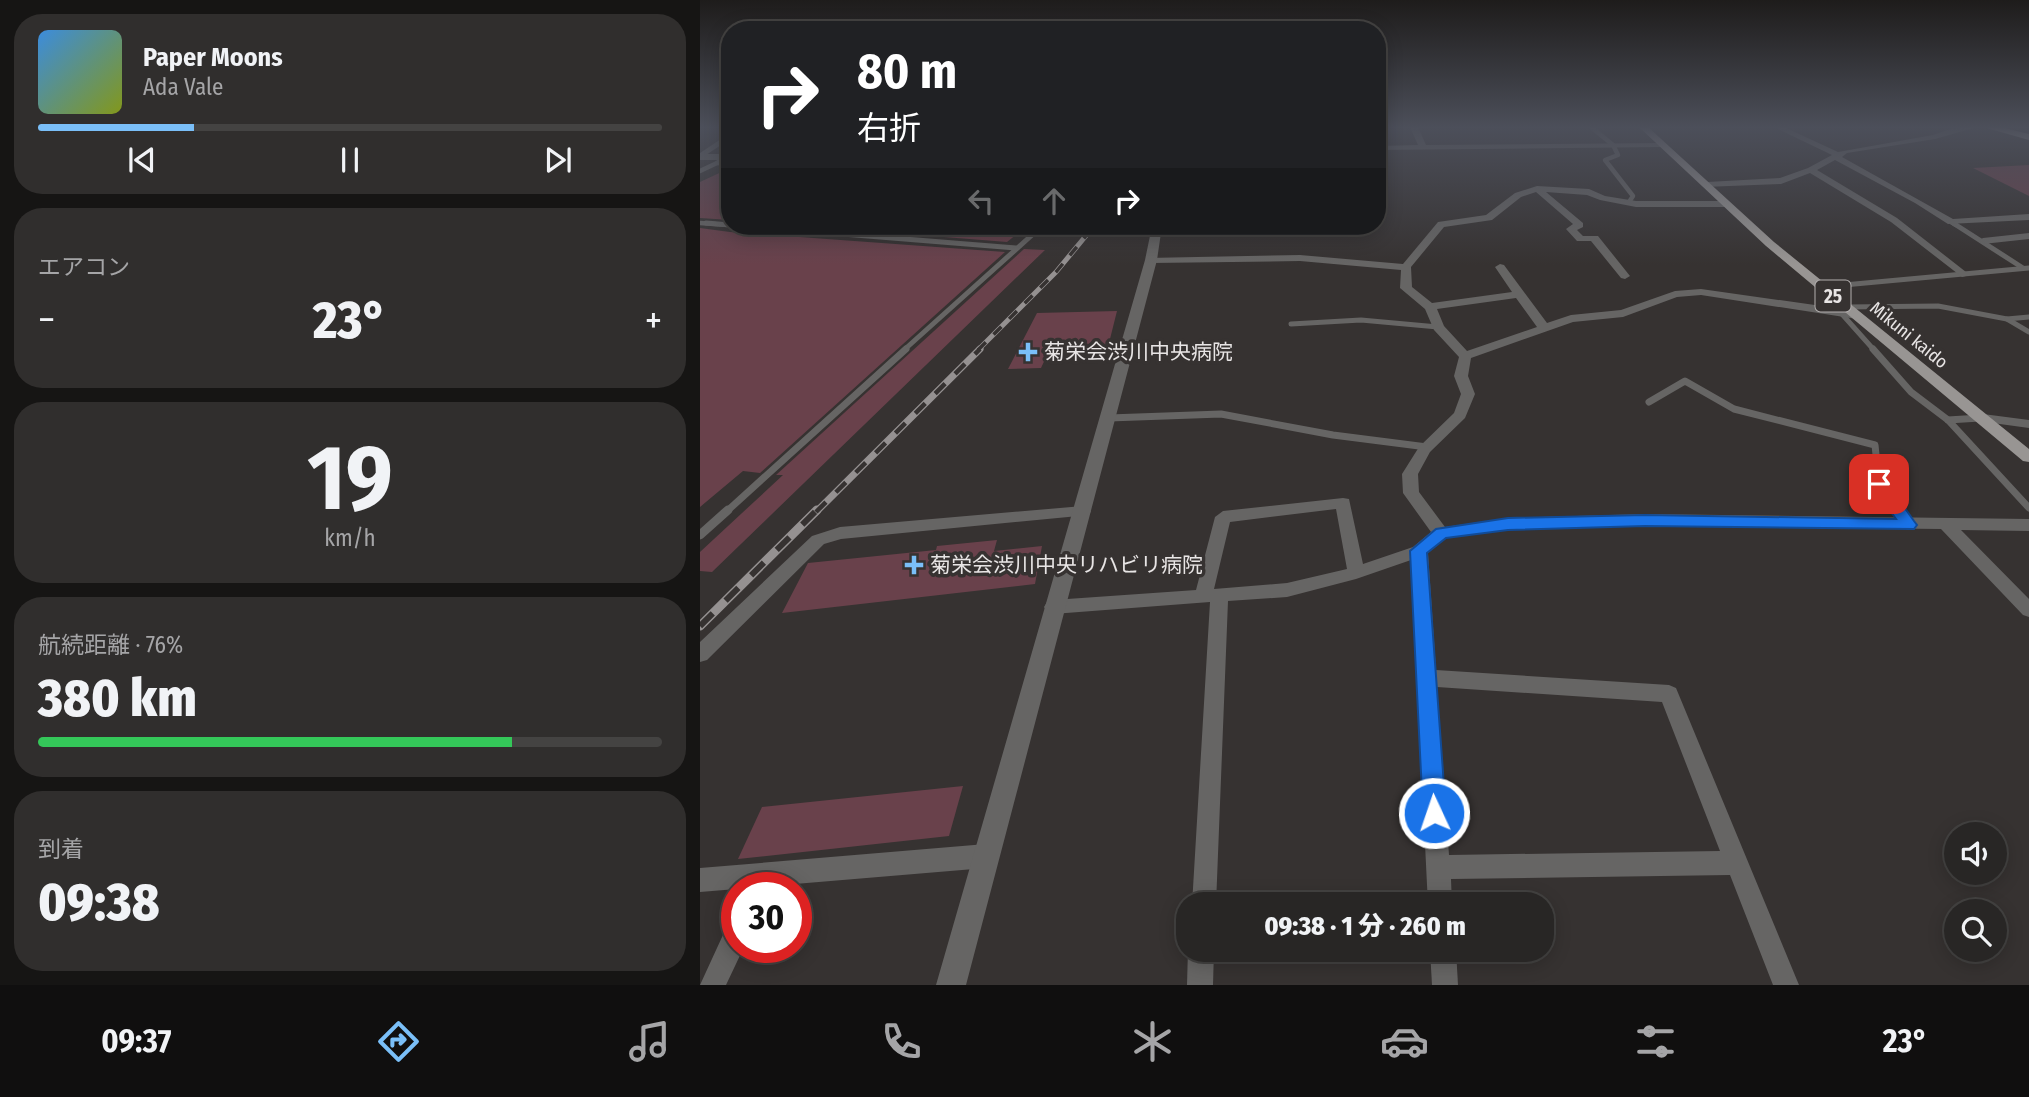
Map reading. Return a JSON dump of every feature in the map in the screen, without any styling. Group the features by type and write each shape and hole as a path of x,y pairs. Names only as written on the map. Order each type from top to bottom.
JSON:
{"main road":[{"name":"Mikuni kaido","path":"1693,173 1848,312 2029,457"}],"street":[{"path":"1707,185 1782,181 1803,173"},
{"path":"1816,173 1894,220 1962,274"},
{"path":"1869,173 1951,222 2029,217"},
{"path":"1537,189 1580,225 1571,229 1581,239 1594,238 1625,276"},
{"path":"1465,356 1438,327 1430,307 1406,288 1406,267 1441,224 1489,218 1518,195 1537,189 1590,192 1603,198 1629,202 1725,204"},
{"path":"951,985 1054,607 1109,418 1155,235"},
{"path":"1983,241 2029,236"},
{"path":"1151,260 1300,258 1406,267"},
{"path":"1500,267 1543,327"},
{"path":"1465,356 1520,339 1543,327 1571,319 1623,313 1675,294 1701,292 1848,312"},
{"path":"1430,307 1520,294"},
{"path":"1441,533 1412,493 1410,474 1427,447 1460,415 1468,394 1461,376 1465,356"},
{"path":"1983,418 2029,424"},
{"path":"1204,892 1211,596 1223,517 1343,503 1356,573"},
{"path":"700,654 818,540 839,533 1083,511"},
{"path":"1054,607 1287,590 1356,573 1419,551 1441,533 1508,524 1645,520 2029,525"},
{"path":"1946,525 2029,610"},
{"path":"1419,551 1439,892"},
{"path":"1426,678 1669,694 1786,985"},
{"path":"812,875 986,856"},
{"path":"1438,867 1736,863"},
{"path":"700,880 721,880"},
{"path":"1199,985 1200,962"},
{"path":"1444,962 1445,985"},
{"path":"712,985 723,963"}],"lane":[{"path":"1615,173 1633,196 1629,202"},
{"path":"1951,222 2026,268"},
{"path":"700,223 721,225"},
{"path":"852,235 1016,248"},
{"path":"700,535 1031,235"},
{"path":"1822,287 2026,268"},
{"path":"1848,312 1938,306 2007,319 2029,317"},
{"path":"1848,312 1911,392 1948,420 2029,508"},
{"path":"2007,319 2029,332"},
{"path":"1291,324 1361,320 1438,327"},
{"path":"1649,402 1685,381 1734,410 1875,445 1879,484 1908,525"},
{"path":"1109,418 1222,414 1333,435 1427,447"},
{"path":"1948,420 1983,418"}],"building":[{"path":"721,173 721,219 700,218 700,182"},
{"path":"1983,173 2029,173 2029,196"},
{"path":"700,228 721,231 721,235 771,235 1005,252 760,473 743,471 700,507"},
{"path":"919,235 1016,235 1007,242"},
{"path":"1024,249 1045,250 712,572 700,571 700,552 783,475 776,475"},
{"path":"1117,311 1107,351 1048,353 1041,368 1008,369 1037,313"},
{"path":"997,540 994,551 1042,546 1035,584 782,613 808,563 936,550 937,546"},
{"path":"963,786 949,836 738,859 762,807"}],"railway":[{"path":"978,350 1056,272 1087,235"},
{"path":"816,512 980,349"},
{"path":"700,626 817,510"}],"place":[{"name":"菊栄会渋川中央病院","path":"1028,352"},
{"name":"菊栄会渋川中央リハビリ病院","path":"914,565"}],"route":[{"path":"1434,813 1419,551 1441,533 1508,524 1645,520 1908,525 1879,484"}]}
